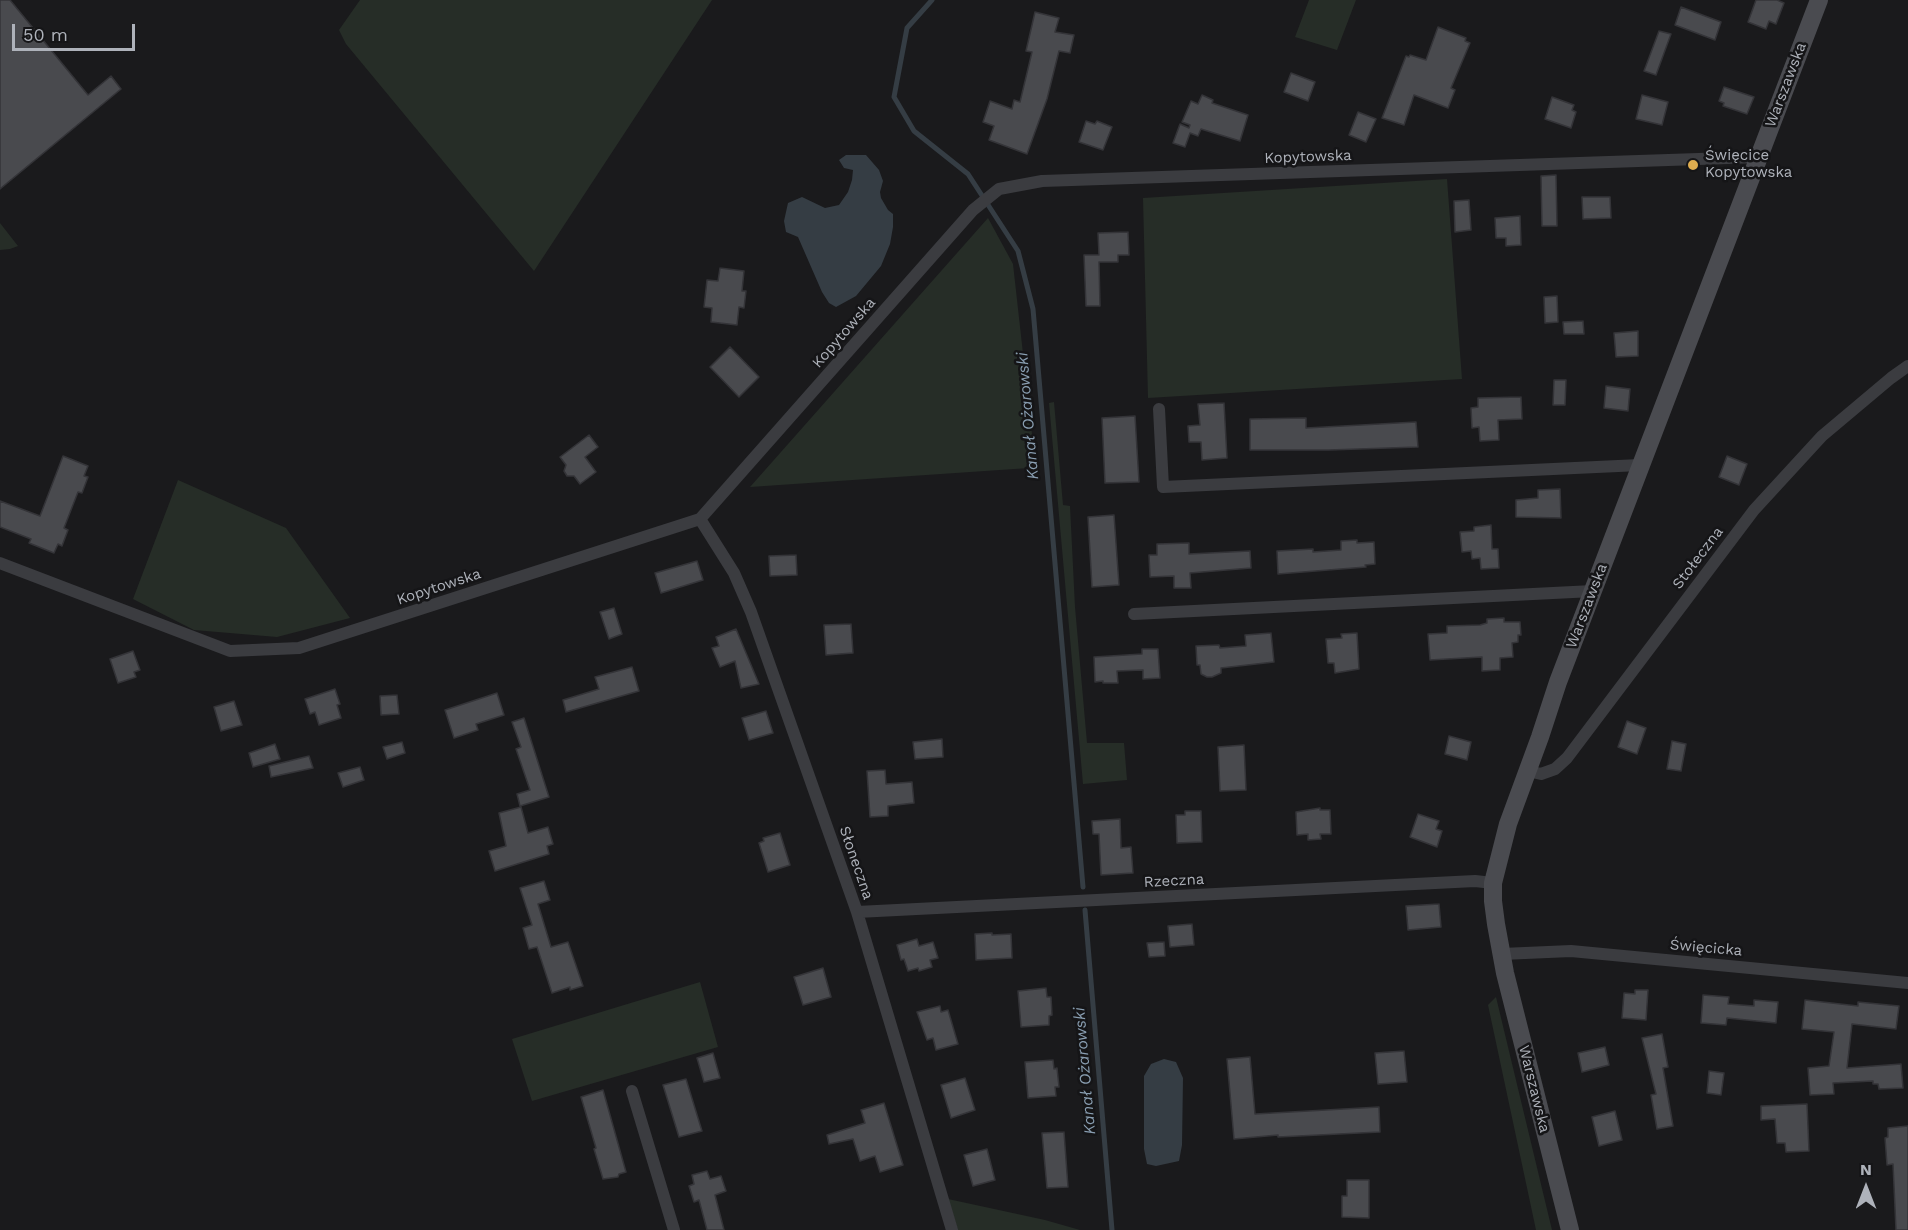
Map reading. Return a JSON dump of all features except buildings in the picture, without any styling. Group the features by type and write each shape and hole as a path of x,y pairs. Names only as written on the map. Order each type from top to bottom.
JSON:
{"main road":[{"name":"Warszawska","path":"1570,1230 1502,954 1493,901 1493,883 1508,824 1558,682 1819,0"}],"street":[{"name":"Kopytowska","path":"0,563 230,651 299,648 700,519 980,205 999,189 1042,181 1758,157"},
{"name":"Stołeczna","path":"1528,771 1541,774 1555,769 1567,758 1754,510 1822,436 1908,366"},
{"path":"1159,409 1162,487 1640,465"},
{"name":"Słoneczna","path":"700,519 734,573 752,612 857,912 952,1230"},
{"path":"1134,614 1593,591"},
{"name":"Rzeczna","path":"857,912 1475,880 1493,883"},
{"name":"Święcicka","path":"1502,954 1571,951 1908,983"},
{"path":"632,1091 674,1230"}],"shaded area":[{"path":"360,0 712,0 534,271 346,44 339,30"},
{"path":"1309,0 1356,0 1337,50 1295,37"},
{"path":"846,155 866,155 879,170 883,181 881,198 893,214 893,227 890,244 881,266 856,296 836,307 829,303 822,292 798,237 786,232 784,221 788,203 802,197 825,208 839,205 848,192 852,180 853,170 844,168 839,160"},
{"path":"1447,179 1462,379 1148,398 1143,198"},
{"path":"988,218 1013,264 1035,461 1029,468 750,487"},
{"path":"0,223 18,246 0,250"},
{"path":"1054,402 1063,505 1070,506 1075,607 1087,743 1124,743 1127,780 1083,784 1049,403"},
{"path":"178,480 286,528 350,618 277,637 194,630 133,599"},
{"path":"700,982 718,1047 532,1101 512,1039"},
{"path":"1496,997 1552,1230 1536,1230 1488,1005"},
{"path":"1164,1059 1176,1062 1183,1078 1182,1145 1179,1161 1156,1166 1147,1164 1144,1149 1144,1076 1151,1064"},
{"path":"948,1199 1045,1220 1080,1230 958,1230"}],"waterway":[{"name":"Kanał Ożarowski","path":"932,0 907,28 894,97 914,131 968,174 1018,251 1033,309 1083,887"},
{"name":"Kanał Ożarowski","path":"1085,910 1112,1230"}],"place":[{"name":"Święcice Kopytowska","path":"1693,165"}]}
